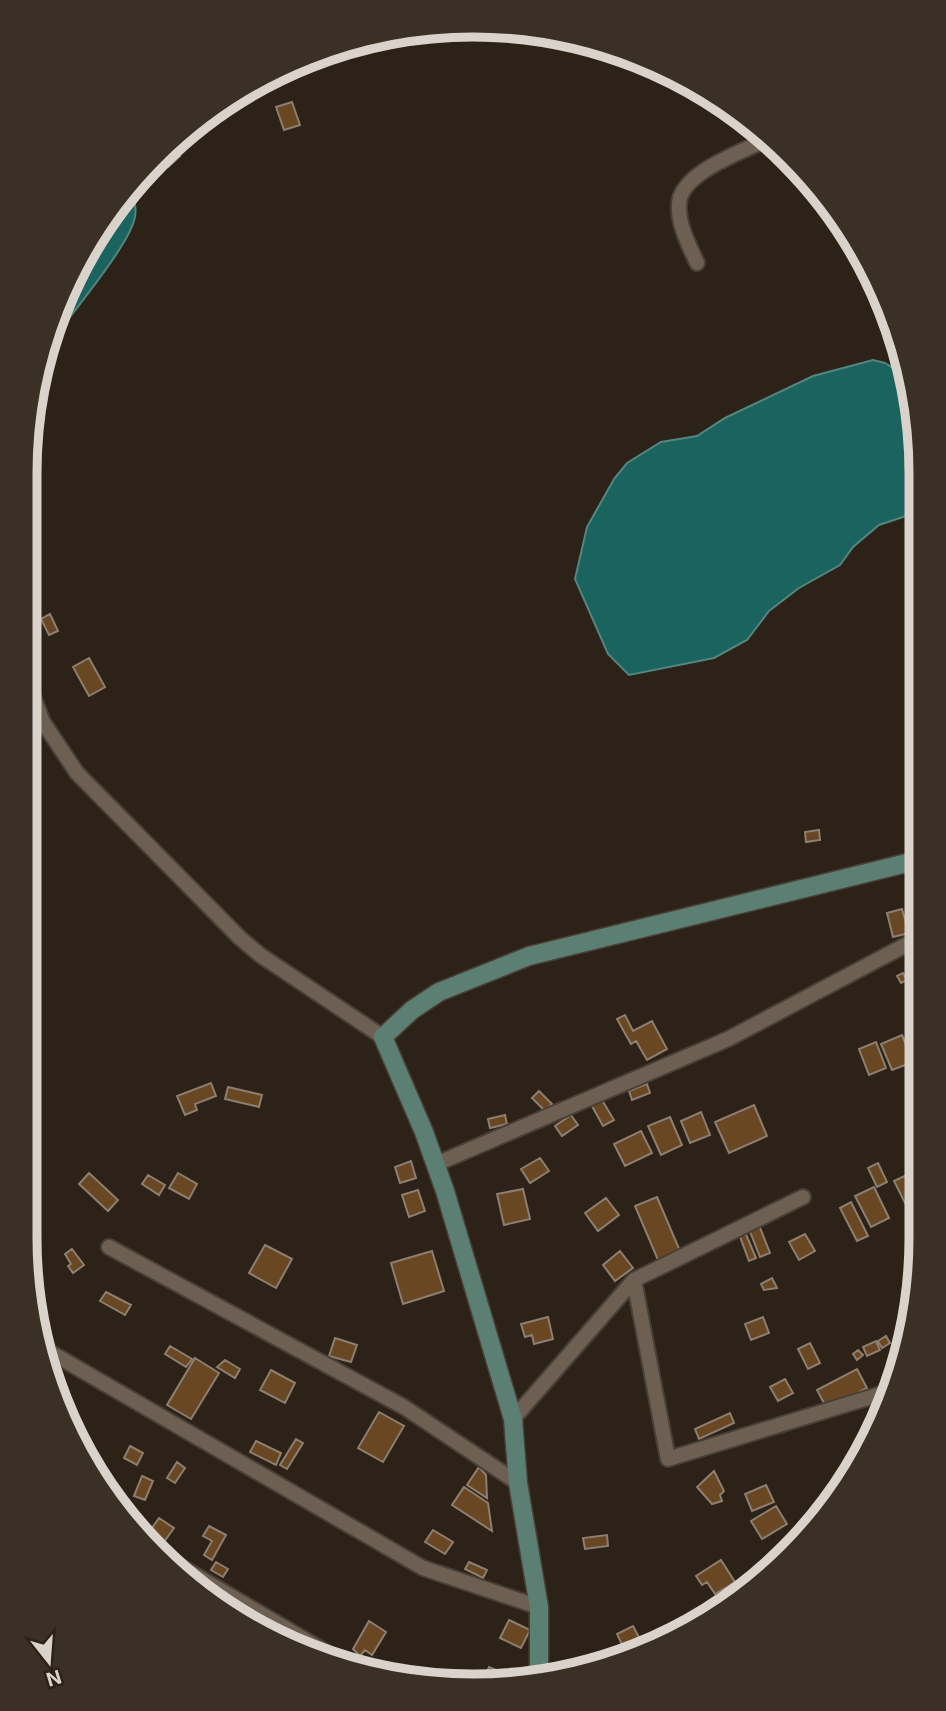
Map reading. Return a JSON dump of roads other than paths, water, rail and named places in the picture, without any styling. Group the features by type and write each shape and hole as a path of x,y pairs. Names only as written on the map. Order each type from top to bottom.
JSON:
{"street":[{"path":"696,263 680,217 678,203 682,188 694,176 759,143"},
{"path":"37,707 43,722 78,773 240,938 260,955 383,1038 436,1164 513,1419 518,1483 539,1607 539,1669"},
{"path":"383,1038 412,1010 439,992 530,956 909,862"},
{"path":"436,1164 728,1038 909,943"},
{"path":"513,1419 634,1280 803,1197"},
{"path":"109,1247 404,1407 518,1483"},
{"path":"634,1280 668,1460 880,1394"},
{"path":"53,1355 423,1568 539,1607"},
{"path":"198,1577 309,1642"}],"water":[{"path":"134,199 135,218 129,233 62,328 95,255"},
{"path":"873,360 897,370 906,416 909,515 879,525 853,547 840,565 799,588 769,611 747,640 714,658 629,675 608,654 575,579 587,527 614,479 627,463 661,442 697,436 725,418 813,376"}]}
